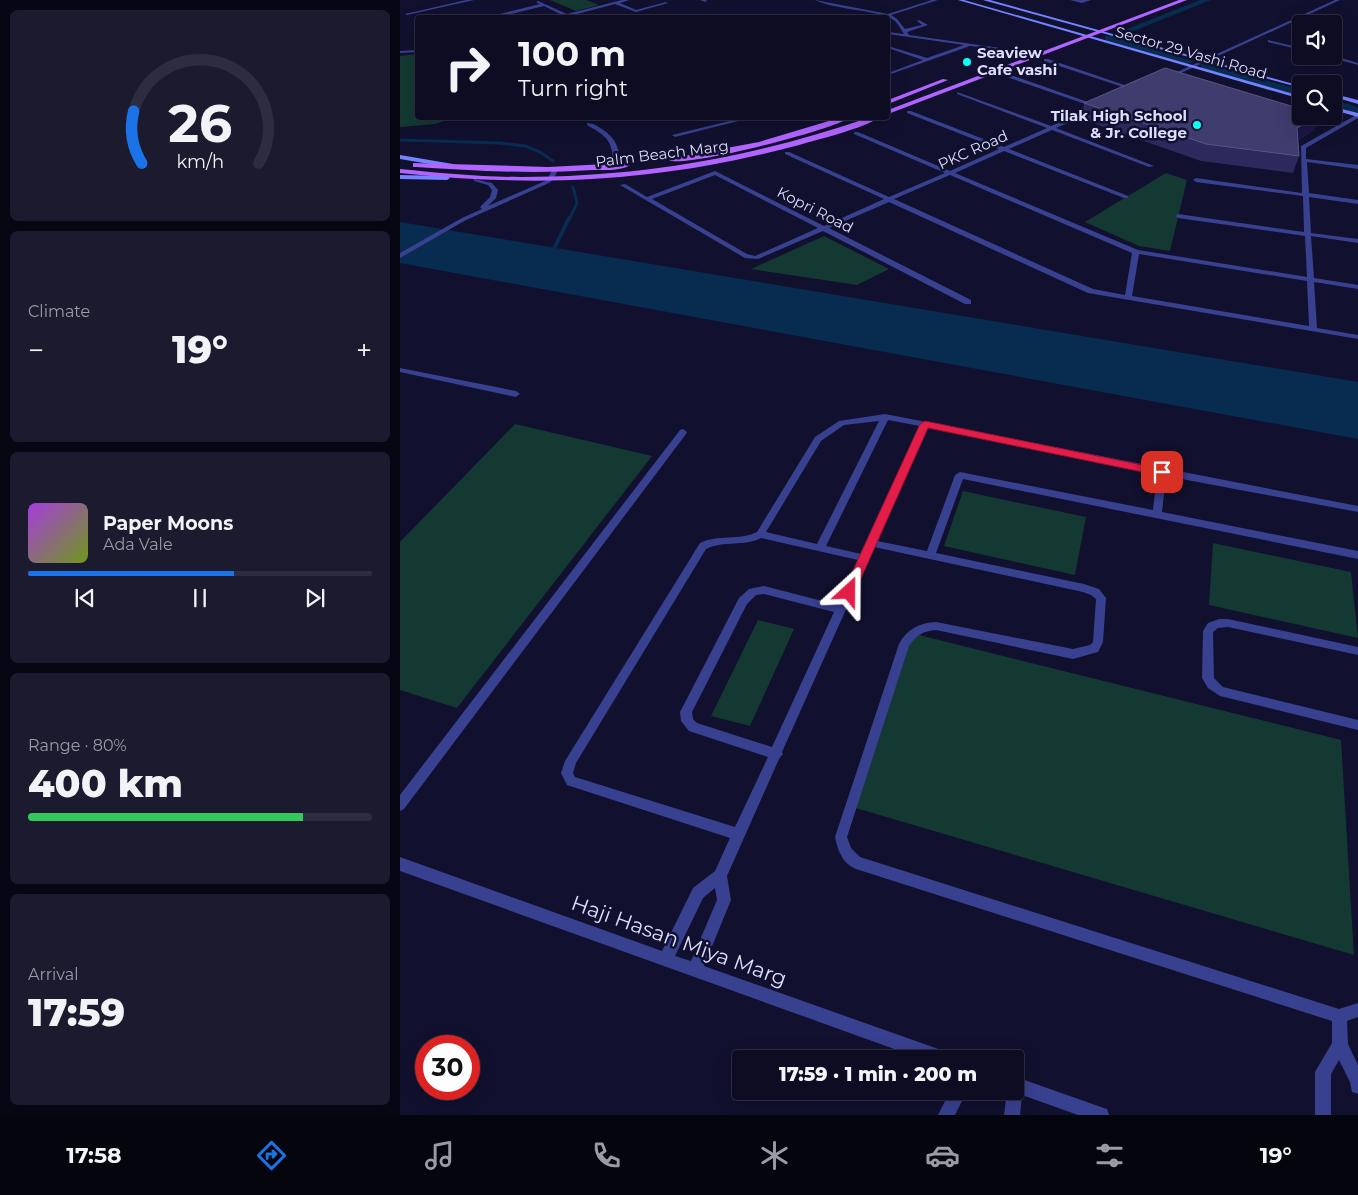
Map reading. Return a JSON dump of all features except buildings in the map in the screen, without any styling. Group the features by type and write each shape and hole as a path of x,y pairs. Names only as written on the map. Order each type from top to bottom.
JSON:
{"main road":[{"name":"Sector 29 Vashi Road","path":"960,0 1292,95"},
{"name":"Sector 29 Vashi Road","path":"985,0 1292,84"},
{"path":"890,111 1184,0"},
{"path":"1064,36 1102,22"},
{"path":"1004,59 1030,49"},
{"path":"890,101 950,79"},
{"path":"1342,98 1358,102"},
{"path":"1342,110 1358,115"},
{"name":"Palm Beach Marg","path":"660,161 736,149 789,136 839,120"},
{"name":"Palm Beach Marg","path":"400,171 476,180 551,179 608,176 691,167 800,143 868,120"},
{"path":"400,157 460,167"},
{"name":"Palm Beach Marg","path":"404,164 555,169 634,164"},
{"path":"400,177 447,178"}],"street":[{"path":"407,14 472,0"},
{"path":"533,0 566,15 627,0"},
{"path":"817,0 836,6 888,15 936,0"},
{"path":"1072,0 1082,2 1089,0"},
{"path":"1156,82 1338,0"},
{"path":"616,3 636,11 666,2"},
{"path":"499,15 544,5"},
{"path":"400,10 415,18"},
{"path":"581,11 592,14"},
{"path":"890,16 896,20 906,34"},
{"path":"906,34 926,25 919,21"},
{"path":"890,33 1022,52 1035,57"},
{"path":"1270,41 1292,47"},
{"path":"890,73 971,45"},
{"path":"890,48 927,60"},
{"path":"400,52 415,51"},
{"path":"1342,59 1356,62"},
{"path":"1046,60 1138,90"},
{"path":"1006,75 1100,107"},
{"path":"1131,93 1147,86"},
{"path":"959,93 1054,127 1151,166"},
{"name":"PKC Road","path":"622,185 750,258 763,256 1108,104"},
{"path":"909,112 1126,197"},
{"path":"1313,329 1303,147 1358,115"},
{"path":"675,135 739,120"},
{"path":"589,124 614,142 617,148 616,166"},
{"path":"856,133 1136,252 1358,287"},
{"path":"787,153 1091,291 1358,337"},
{"path":"1304,160 1358,168"},
{"path":"400,256 452,225 531,190 551,179 555,169"},
{"name":"Kopri Road","path":"647,199 715,173 968,302"},
{"path":"476,180 490,184 496,190 493,198 477,213"},
{"path":"1196,180 1358,202"},
{"path":"1178,216 1358,241"},
{"path":"1128,298 1136,252"},
{"path":"400,370 516,394"},
{"path":"820,548 885,417"},
{"path":"740,836 572,781 567,773 571,761 703,546 709,542 745,540 760,534 818,439 842,423 885,417 1358,509"},
{"path":"666,959 698,893 720,876 740,836 925,424"},
{"path":"400,805 683,432"},
{"path":"1157,515 1162,472"},
{"path":"930,556 960,476 1358,555"},
{"path":"760,534 864,558"},
{"path":"871,543 1084,588 1095,592 1101,598 1098,642 1094,649 1073,654 936,626 923,627 912,633 904,644 841,837 845,852 856,862 1339,1016 1358,1010"},
{"path":"776,754 693,727 687,721 686,712 743,600 753,592 764,590 841,610"},
{"path":"1358,651 1228,623 1217,623 1211,626 1208,631 1208,678 1212,685 1220,691 1358,725"},
{"name":"Haji Hasan Miya Marg","path":"400,864 919,1050"},
{"path":"695,970 724,900 720,876"},
{"path":"1339,1016 1340,1045 1358,1081 1358,1086"},
{"path":"1323,1115 1323,1072 1340,1045"},
{"path":"1024,1088 1077,1111 1101,1115"},
{"path":"946,1115 954,1100"},
{"path":"1012,1115 1014,1100"}],"green space":[{"path":"550,0 586,0 599,5 576,11"},
{"path":"415,54 415,120 447,120 435,124 400,127 400,56"},
{"path":"1166,173 1187,180 1170,251 1139,246 1085,222"},
{"path":"824,236 889,269 857,285 751,269"},
{"path":"515,424 652,456 457,708 400,690 400,542"},
{"path":"963,491 1086,517 1075,575 944,546"},
{"path":"1213,543 1351,572 1358,638 1209,605"},
{"path":"758,620 794,629 750,726 711,716"},
{"path":"911,633 1341,740 1354,955 849,806"}],"water":[{"path":"400,222 1358,382 1358,439 400,263"}],"waterway":[{"path":"1118,34 1207,0"},
{"path":"1108,38 1191,62"},
{"path":"1204,66 1292,90"},
{"path":"1342,105 1358,110"},
{"path":"400,140 500,143 525,146 540,152 553,161"},
{"path":"569,220 577,203 573,187"},
{"path":"552,253 569,218"}],"place":[{"name":"Seaview Cafe vashi","path":"967,62"},
{"name":"Tilak High School & Jr. College","path":"1197,125"}],"route":[{"path":"849,592 925,424 1162,472"}]}
